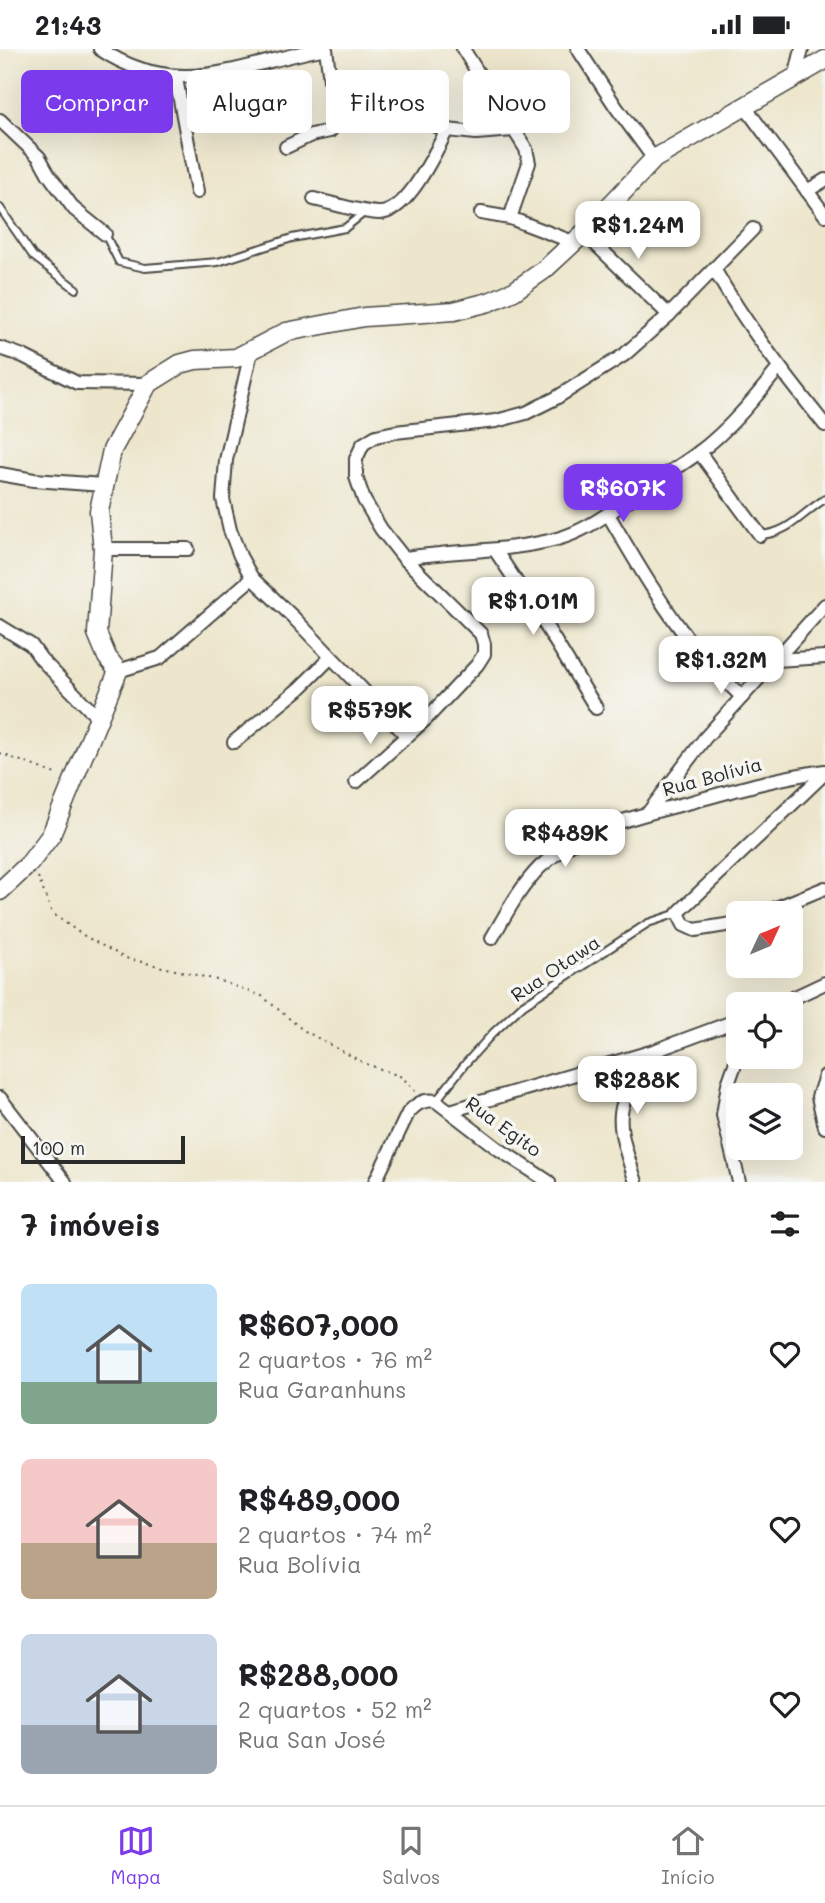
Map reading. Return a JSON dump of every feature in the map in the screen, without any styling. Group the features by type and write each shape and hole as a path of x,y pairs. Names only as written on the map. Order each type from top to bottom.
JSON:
{"street":[{"path":"100,49 116,54 143,71 176,78 215,73 323,49 328,70"},
{"path":"463,49 476,70"},
{"path":"578,49 615,107 654,159"},
{"path":"795,78 802,49"},
{"path":"118,671 107,657 97,633 103,549 99,512 112,450 148,384 180,364 195,359 236,358 286,332 313,325 364,317 454,311 489,302 514,291 544,270 579,237 654,159 825,60"},
{"path":"176,78 197,192"},
{"path":"745,107 825,215"},
{"path":"0,120 39,157 74,209 105,234"},
{"path":"286,147 311,135 326,132"},
{"path":"314,199 379,213 394,209 419,179 445,133"},
{"path":"510,218 528,163 526,149 516,133"},
{"path":"807,191 825,180"},
{"path":"481,213 579,237 669,315"},
{"path":"356,782 407,736 478,665 484,654 481,634 404,558 364,500 356,477 356,459 363,444 376,436 395,432 496,421 526,413 556,398 624,355 669,315 753,229"},
{"path":"713,269 779,368 825,425"},
{"path":"0,348 23,356 77,383 148,384"},
{"path":"252,348 226,460 223,499 230,530 240,556 253,578 407,736"},
{"path":"404,558 441,552 495,550 558,539 575,533 608,514 699,452 756,397 779,368"},
{"path":"699,452 760,535"},
{"path":"0,474 34,480 103,485"},
{"path":"608,514 682,631 742,697"},
{"path":"103,549 188,549"},
{"path":"495,550 596,708"},
{"path":"118,671 160,658 253,578"},
{"path":"648,813 705,738 825,605"},
{"path":"0,626 31,645 41,659 99,719"},
{"path":"234,743 300,688 331,657"},
{"path":"776,660 825,657"},
{"path":"0,891 20,873 51,835 118,671"},
{"path":"726,925 695,930 684,925 678,913 825,772"},
{"name":"Rua Bolívia","path":"492,938 516,898 539,869 572,842 609,824 648,813 769,780 825,772"},
{"path":"793,901 825,888"},
{"path":"803,993 825,983"},
{"path":"450,1111 654,1051 726,1024"},
{"path":"636,1182 622,1141 619,1118 623,1101 635,1077 654,1051"},
{"path":"733,1069 723,1115 738,1182"},
{"path":"825,1076 821,1095 825,1128"},
{"path":"0,1098 65,1182"},
{"path":"375,1182 408,1113 430,1101"},
{"name":"Rua Egito","path":"430,1101 450,1111 497,1148 549,1182"}],"lane":[{"path":"0,208 33,256 76,289"},
{"path":"105,234 119,263 145,268 218,262 292,239 345,228 366,210"},
{"path":"760,535 784,530 825,499"},
{"name":"Rua Otawa","path":"430,1101 523,1005 648,923 678,913"}],"path":[{"path":"0,753 72,781"},
{"path":"38,878 52,913 81,934 125,958 217,980 262,996 303,1030 364,1063 402,1077 430,1101"}]}
